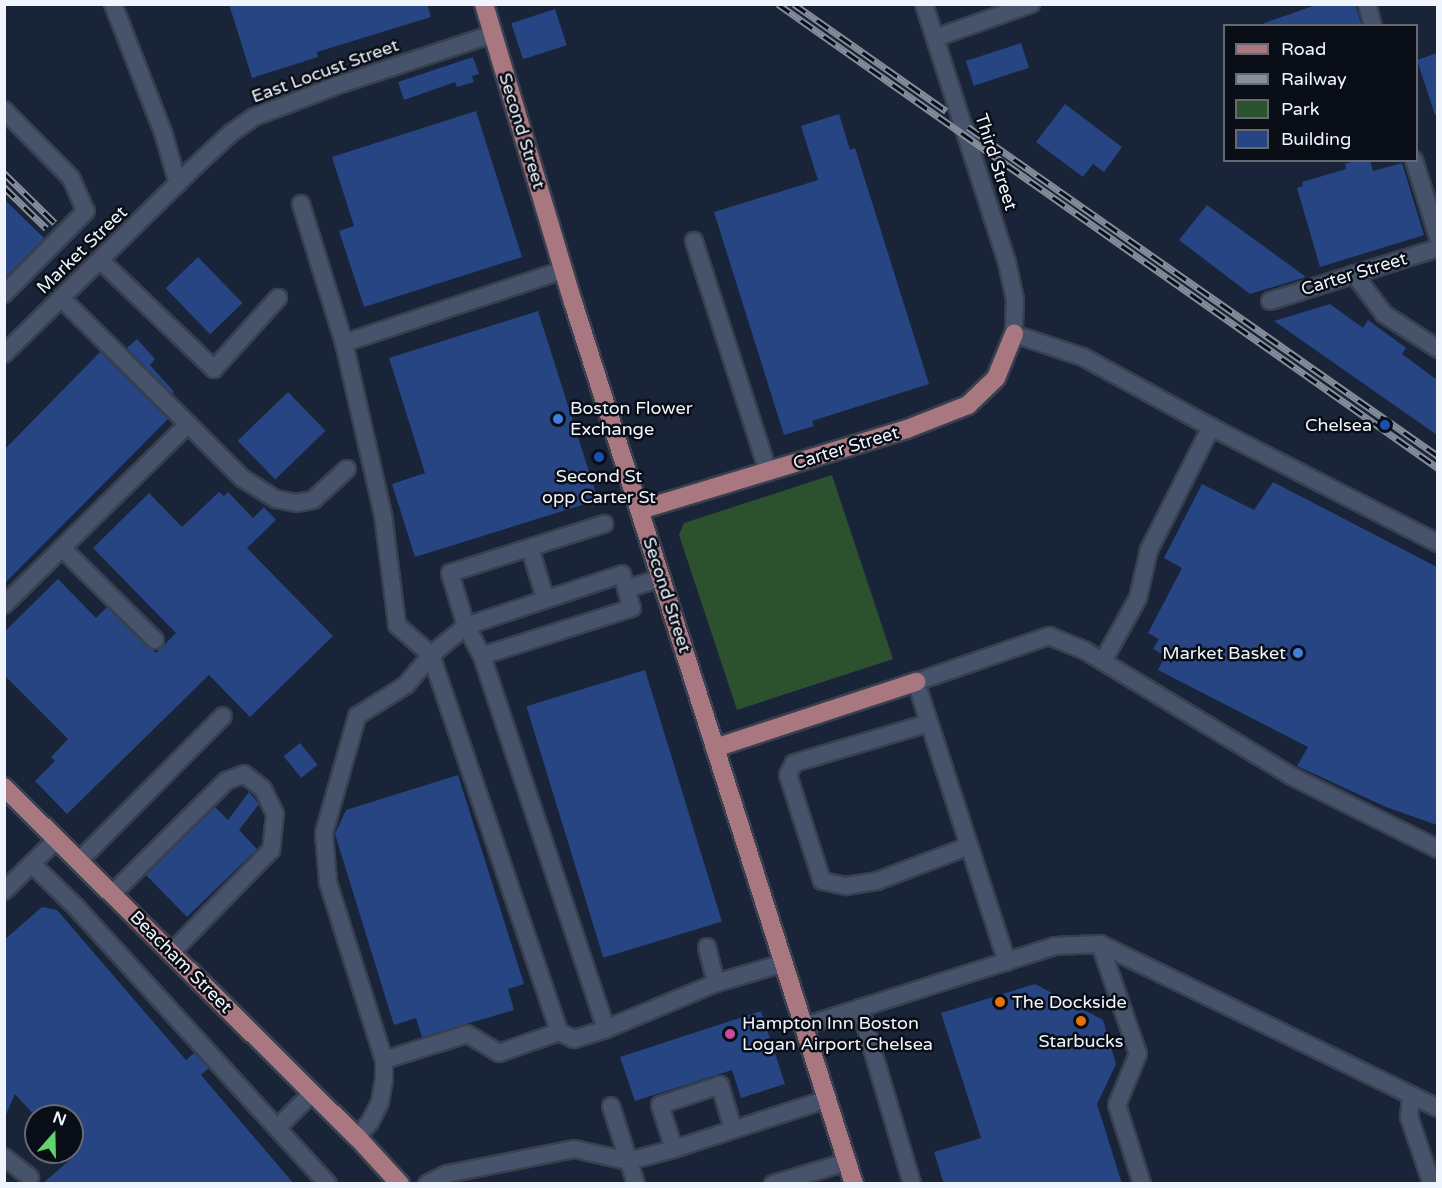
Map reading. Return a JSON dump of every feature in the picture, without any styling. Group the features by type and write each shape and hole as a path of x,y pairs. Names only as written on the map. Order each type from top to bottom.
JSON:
{"main road":[{"name":"Second Street","path":"484,4 563,270 854,1184"},
{"name":"Carter Street","path":"640,510 907,429 968,405 996,378 1014,334"},
{"path":"715,748 916,682"},
{"name":"Beacham Street","path":"4,787 357,1137 400,1184"}],"street":[{"path":"113,4 183,179"},
{"name":"Third Street","path":"924,4 1007,262 1015,300 1014,334"},
{"path":"935,38 1031,4"},
{"path":"1367,4 1372,24"},
{"name":"East Locust Street","path":"183,179 231,133 261,113 492,34"},
{"path":"4,110 71,178 86,211 4,294"},
{"path":"1415,162 1437,237"},
{"name":"Market Street","path":"4,354 183,179"},
{"path":"301,204 344,343 383,514 397,626 431,655 559,1032 574,1040 716,983 784,963"},
{"path":"694,241 768,472"},
{"name":"Carter Street","path":"1270,301 1437,248"},
{"path":"100,260 214,369 278,298"},
{"path":"344,343 563,270"},
{"path":"1354,274 1384,314 1437,349"},
{"path":"61,298 242,478 276,499 296,503 313,500 347,469"},
{"path":"1014,334 1083,357 1211,427 1437,543"},
{"path":"4,605 188,424"},
{"path":"1103,661 1138,598 1149,550 1211,427"},
{"path":"604,524 450,573 466,626 482,656 606,1029"},
{"path":"62,548 155,640"},
{"path":"530,548 545,598"},
{"path":"357,1137 370,1122 380,1102 384,1079 384,1059 328,882 324,833 357,716 406,685 431,655 466,626 622,574 632,608 482,656"},
{"path":"626,589 662,578"},
{"path":"1007,962 916,682 1049,636 1084,650 1103,661 1265,762 1437,849"},
{"path":"79,861 223,716"},
{"path":"929,723 794,763 788,775 822,881 846,886 877,881 969,846"},
{"path":"112,894 226,780 244,774 263,789 275,814 271,850 171,953"},
{"path":"4,891 57,839"},
{"path":"32,864 75,906 328,1184"},
{"path":"1100,944 1138,1054 1117,1105 1142,1184"},
{"path":"804,1026 1055,946 1100,944 1437,1108"},
{"path":"707,947 716,983"},
{"path":"861,1008 912,1184"},
{"path":"384,1059 467,1034 499,1053 559,1032"},
{"path":"674,1149 660,1105 720,1084 733,1129"},
{"path":"277,1128 312,1093"},
{"path":"1411,1095 1409,1117 1432,1184"},
{"path":"427,1184 447,1174 574,1149 628,1161 674,1149 828,1099"},
{"path":"611,1106 636,1184"},
{"path":"4,1157 30,1177"},
{"path":"773,1184 847,1162"}],"green space":[{"path":"832,475 893,659 737,710 679,535 684,523"}],"building":[{"path":"229,4 427,4 431,17 317,52 318,57 252,78"},
{"path":"1319,4 1355,4 1361,24 1264,24"},
{"path":"555,9 567,45 523,59 511,23"},
{"path":"1021,43 1029,68 974,86 966,61"},
{"path":"1437,53 1437,114 1435,115 1418,63 1418,60"},
{"path":"473,57 479,74 472,76 474,82 457,87 455,82 404,100 398,82"},
{"path":"1065,104 1122,147 1104,172 1093,164 1083,177 1036,142"},
{"path":"476,111 522,257 364,307 339,231 354,226 332,157"},
{"path":"839,114 850,150 855,148 929,384 812,421 814,426 784,435 714,212 818,180 801,126"},
{"path":"1371,162 1373,171 1402,163 1424,235 1320,267 1297,188 1303,186 1302,182 1346,169 1345,164"},
{"path":"4,199 44,238 4,279"},
{"path":"1207,205 1306,277 1250,294 1179,240"},
{"path":"198,257 242,303 210,334 166,288"},
{"path":"1330,304 1363,328 1368,320 1406,348 1402,354 1437,380 1437,435 1274,321"},
{"path":"538,311 598,500 415,557 392,484 425,473 389,358"},
{"path":"137,339 155,359 150,365 174,392 172,394 127,348"},
{"path":"100,352 168,419 4,584 4,450"},
{"path":"288,392 326,431 275,479 238,441"},
{"name":"Market Basket","path":"1273,482 1437,567 1437,825 1386,807 1297,766 1308,747 1158,670 1165,656 1153,649 1159,639 1148,633 1182,568 1164,558 1202,484 1254,510"},
{"path":"219,492 224,496 228,492 253,518 264,507 276,520 247,548 333,636 250,717 209,675 67,814 35,781 55,761 51,757 68,739 4,675 4,632 58,579 96,618 107,607 156,653 176,633 93,548 149,493 182,527"},
{"path":"645,670 722,922 603,958 526,706"},
{"path":"300,743 318,765 301,778 284,756"},
{"path":"458,775 524,984 508,989 514,1010 422,1037 416,1018 394,1025 335,834 346,810"},
{"path":"249,792 259,804 239,830 257,849 187,917 146,875 215,807 228,820"},
{"path":"42,907 57,910 186,1060 194,1053 209,1068 201,1075 294,1184 42,1184 65,1164 84,1164 84,1104 24,1104 15,1094 4,1119 4,940"},
{"path":"1035,984 1103,1020 1116,1064 1097,1104 1122,1184 944,1184 934,1152 981,1138 941,1013"},
{"name":"Hampton Inn Boston Logan Airport Chelsea","path":"761,1011 785,1084 741,1098 732,1070 635,1101 620,1057"}],"railway":[{"path":"778,4 1438,468"},
{"path":"794,4 946,111"},
{"path":"968,127 1438,456"},
{"path":"4,173 55,223"},
{"path":"4,187 46,228"}],"place":[{"name":"Boston Flower Exchange","path":"558,419"},
{"name":"Chelsea","path":"1385,425"},
{"name":"Second St opp Carter St","path":"599,457"},
{"name":"Market Basket","path":"1298,653"},
{"name":"The Dockside","path":"1000,1002"},
{"name":"Starbucks","path":"1081,1021"},
{"name":"Hampton Inn Boston Logan Airport Chelsea","path":"730,1034"}]}
